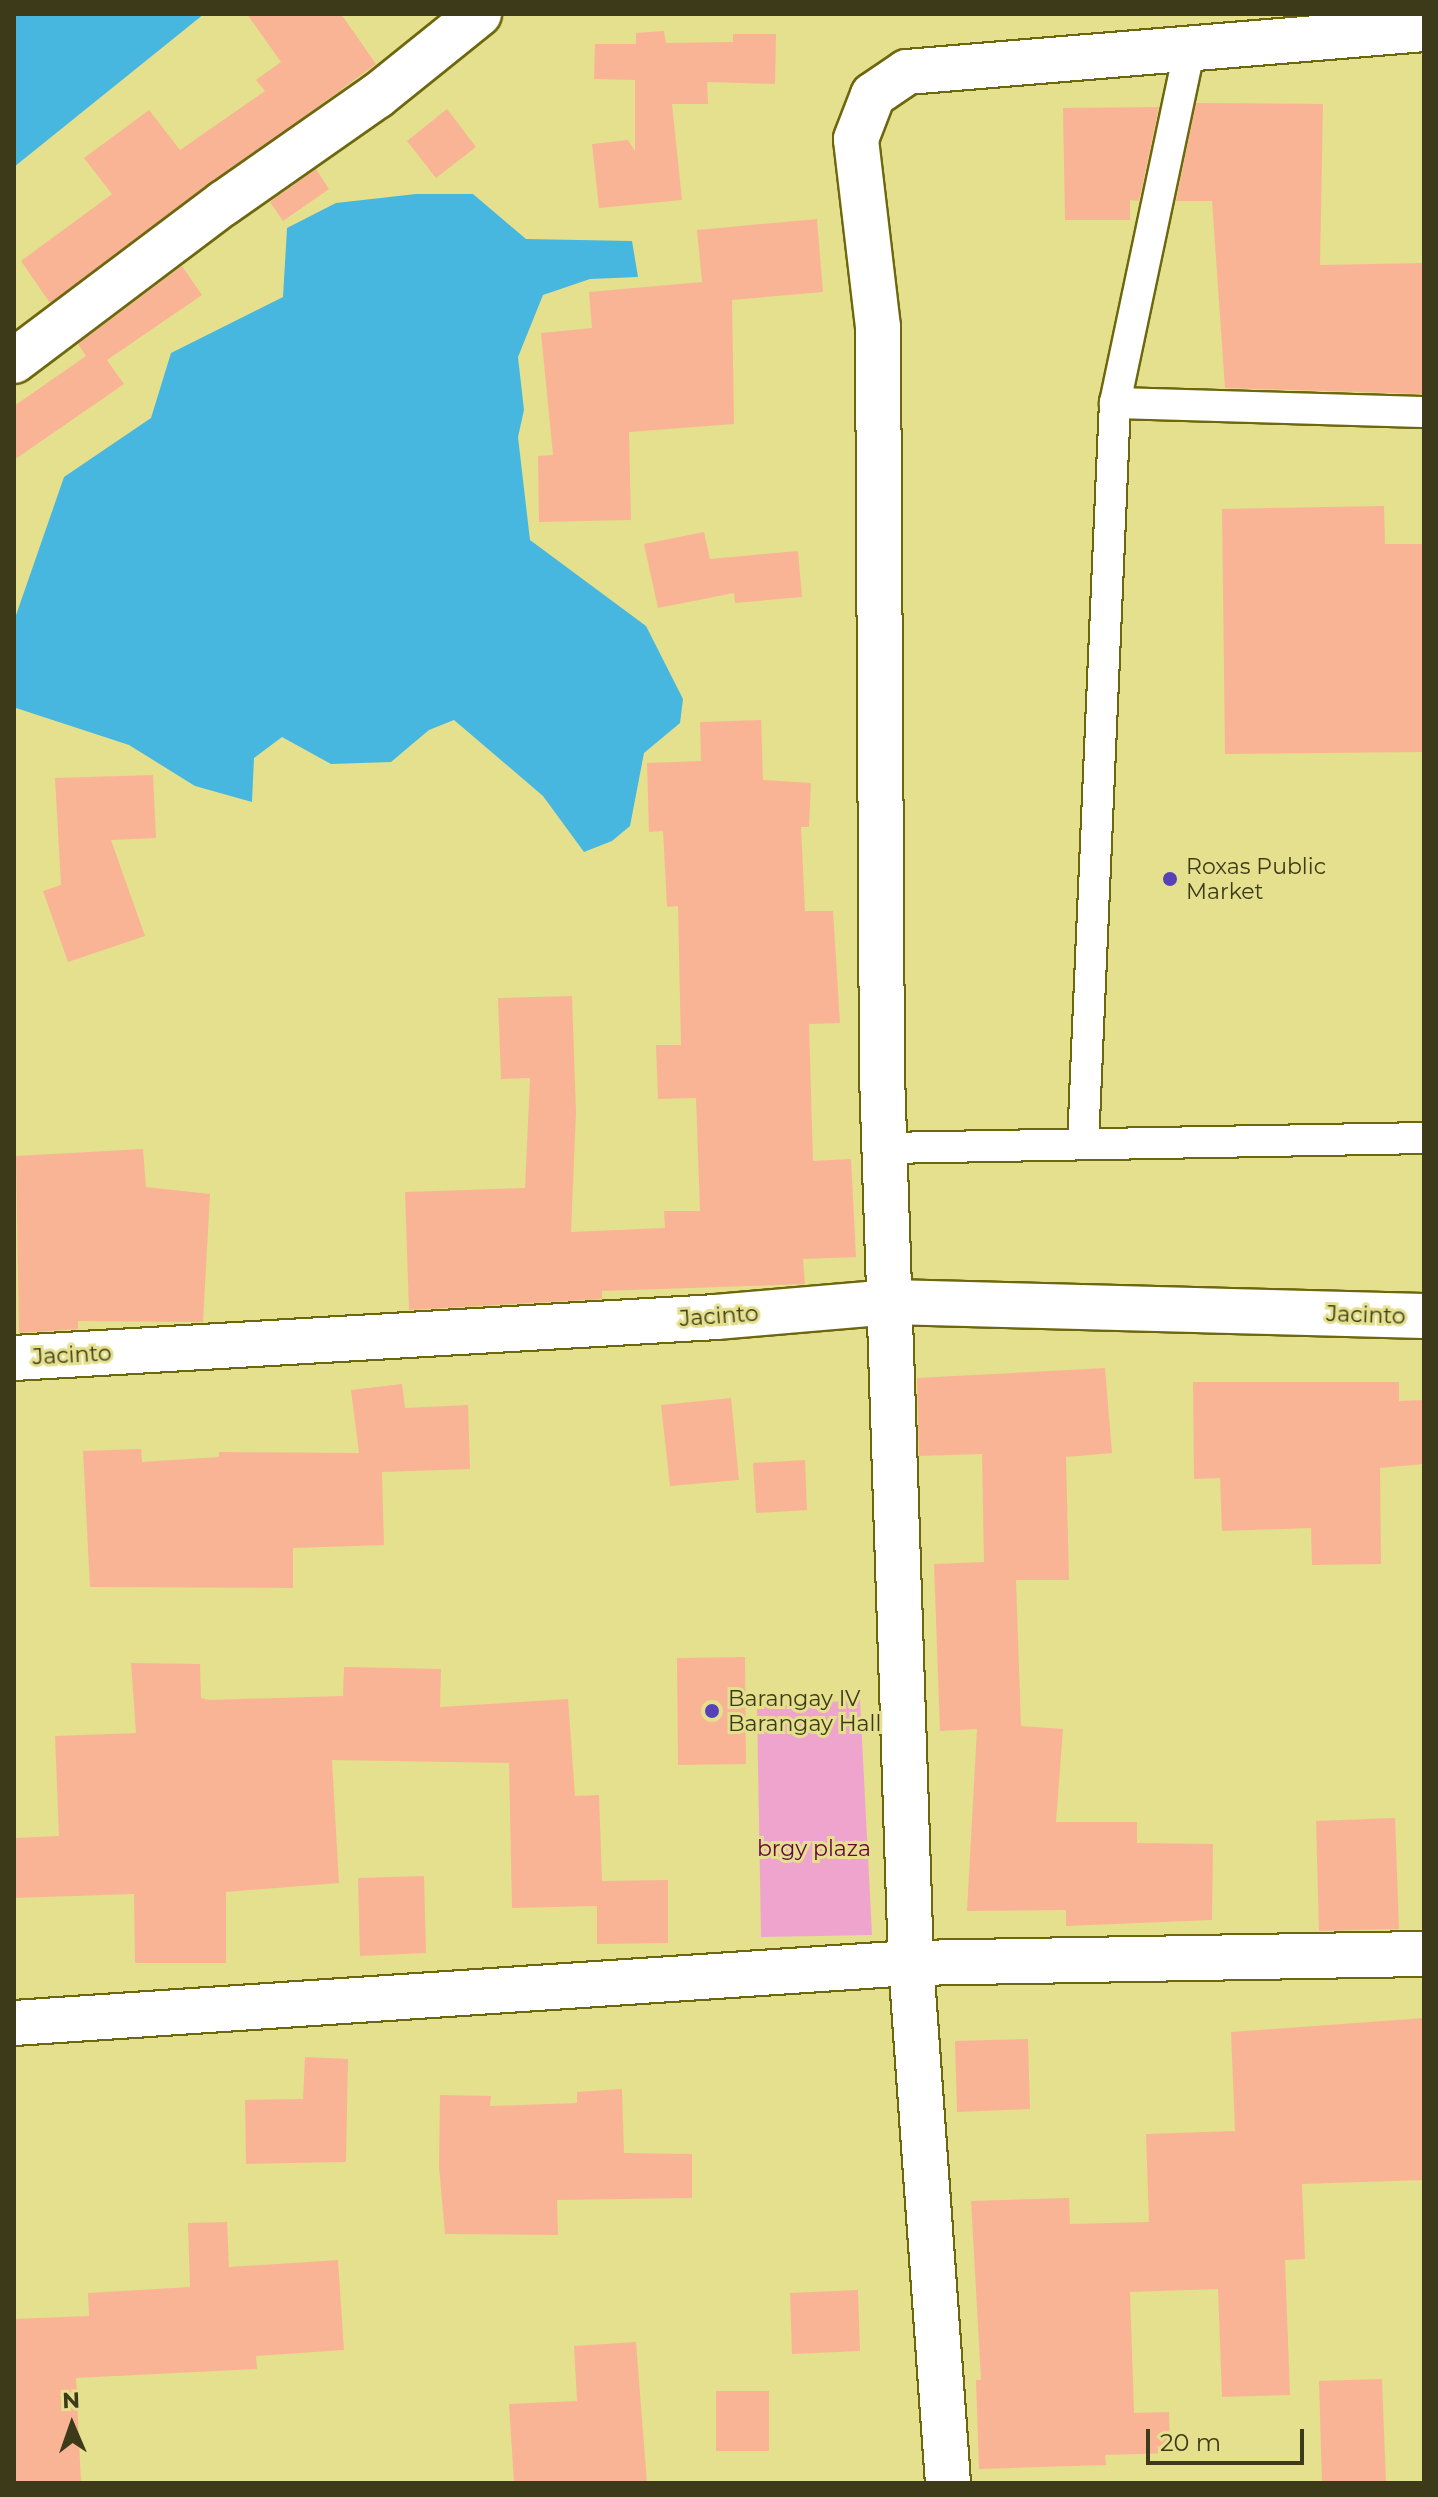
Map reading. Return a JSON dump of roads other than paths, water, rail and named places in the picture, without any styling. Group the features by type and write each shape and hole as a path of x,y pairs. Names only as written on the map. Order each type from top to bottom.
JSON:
{"street":[{"path":"14,361 224,203 377,96 479,14"},
{"path":"948,2483 911,1963 886,1148 878,327 856,139 873,95 907,72 1190,46 1424,29"},
{"name":"Jacinto","path":"14,1358 716,1317 891,1302 1424,1316"},
{"path":"14,2023 911,1963 1424,1954"}],"lane":[{"path":"1083,1144 1115,403 1190,46"},
{"path":"1115,403 1424,412"},
{"path":"886,1148 1424,1138"}],"water":[{"path":"14,14 204,14 14,167"},
{"path":"416,194 473,194 526,239 632,241 638,277 590,279 543,295 518,357 524,410 518,437 530,540 646,626 683,699 680,723 644,753 630,826 612,841 584,852 543,796 454,720 429,730 391,762 331,764 282,737 254,758 252,802 195,786 129,745 16,708 14,621 64,477 151,418 171,353 283,297 287,228 336,203"}],"place":[{"name":"Roxas Public Market","path":"1170,879"},
{"name":"Barangay IV Barangay Hall","path":"712,1711"}],"park label":[{"name":"brgy plaza","path":"814,1849"}]}
